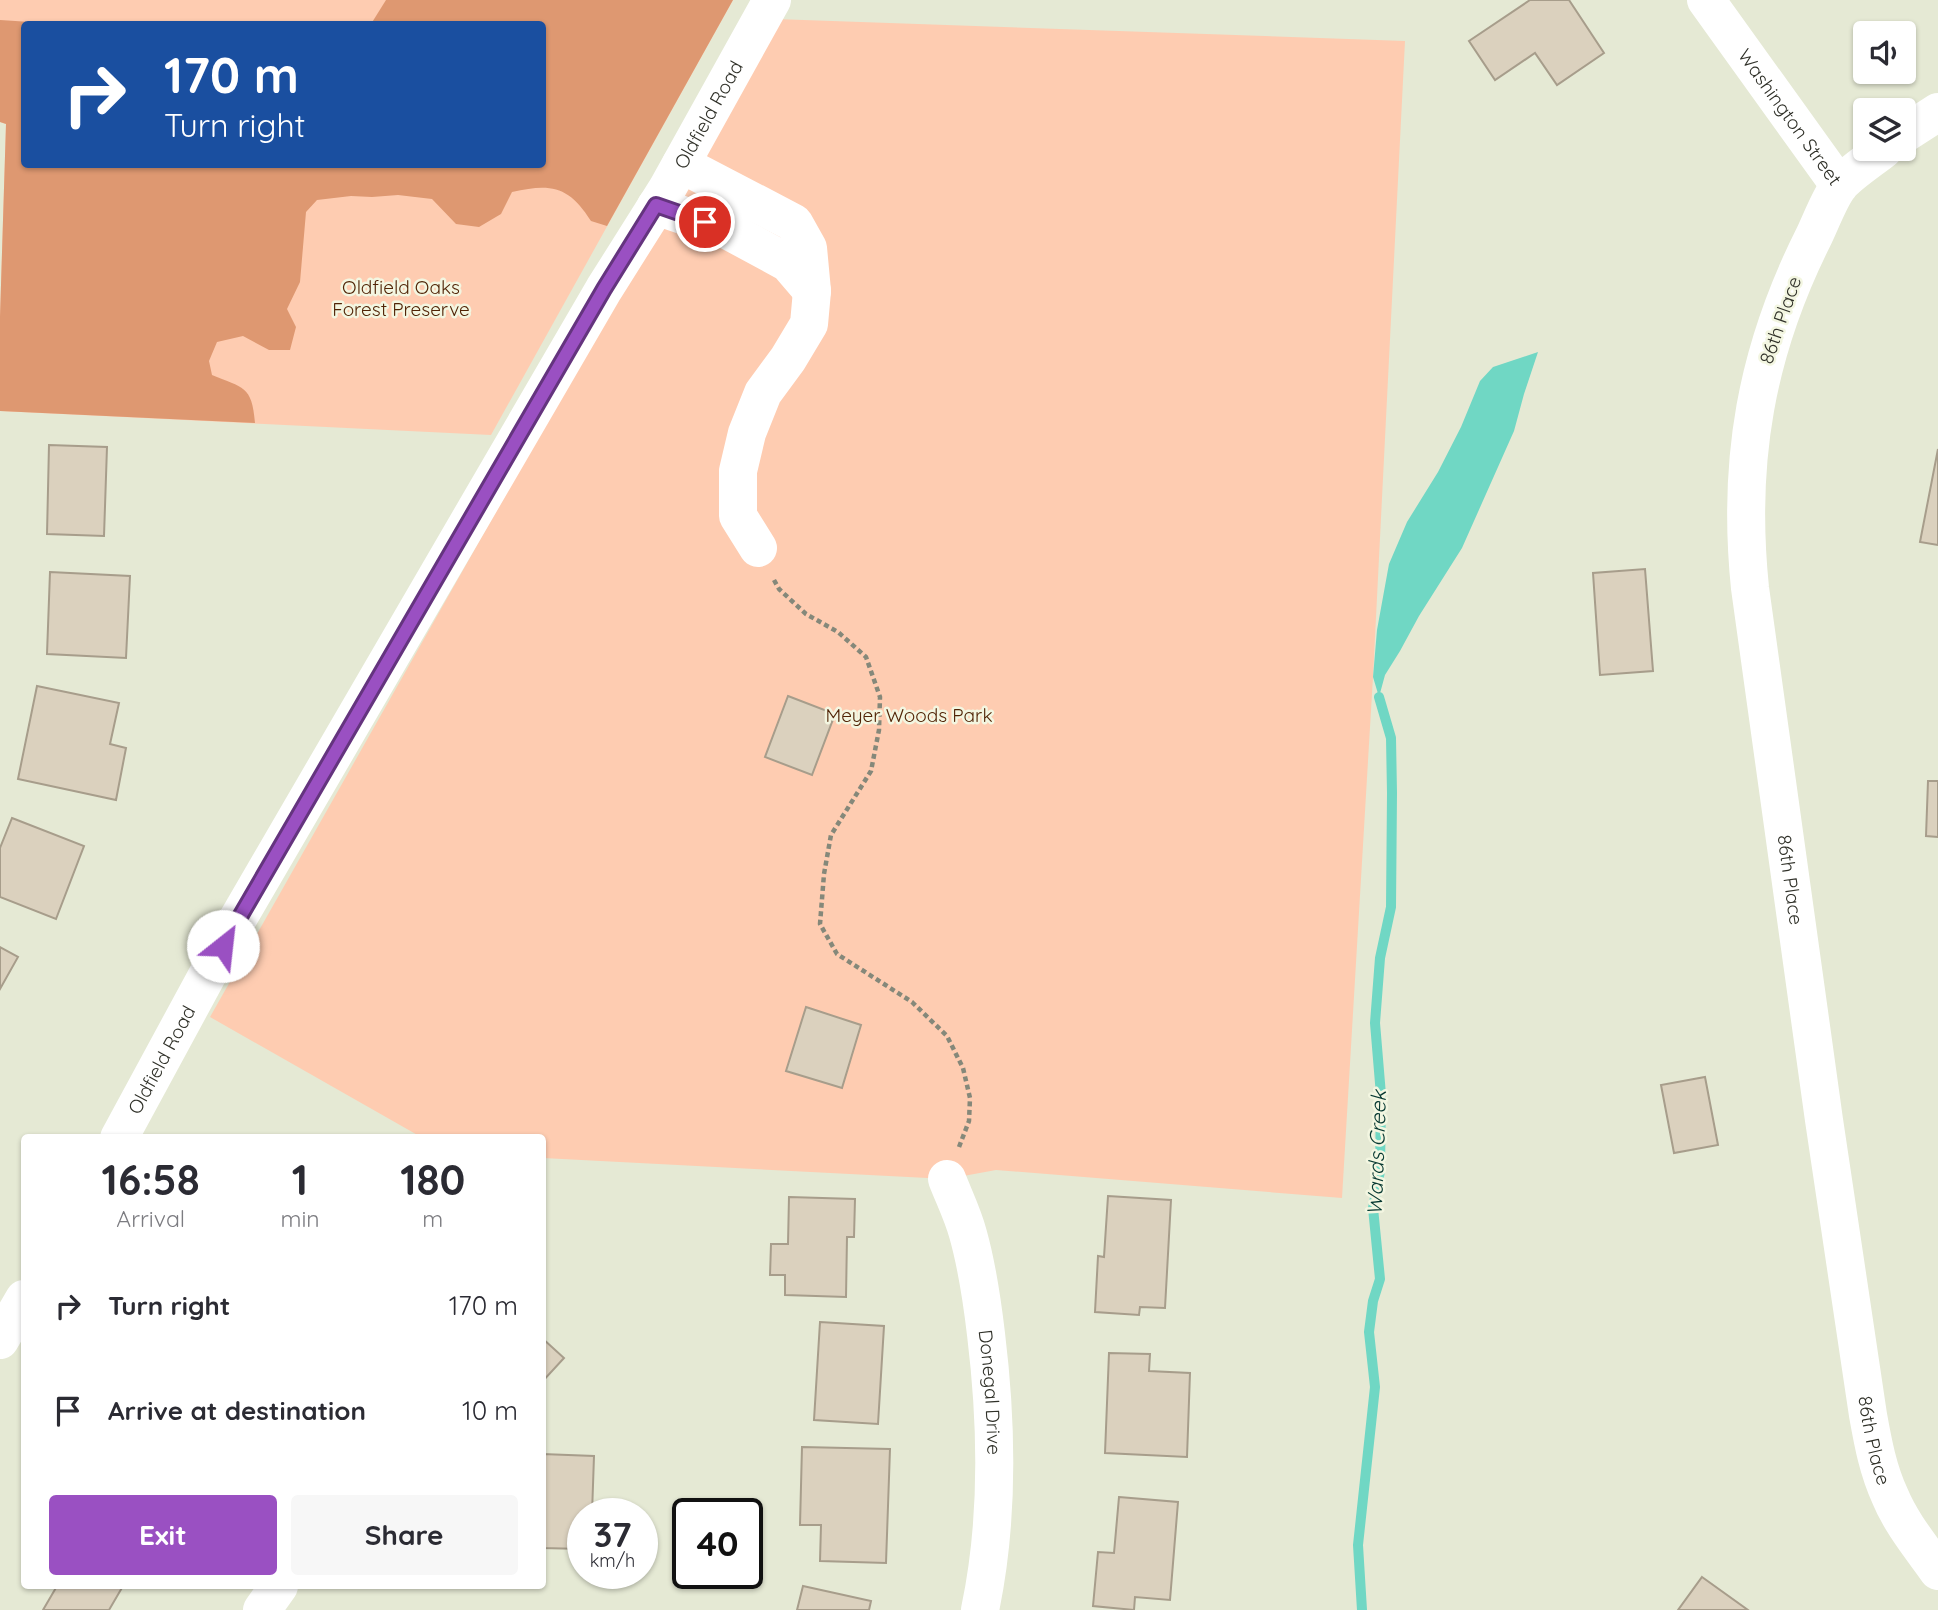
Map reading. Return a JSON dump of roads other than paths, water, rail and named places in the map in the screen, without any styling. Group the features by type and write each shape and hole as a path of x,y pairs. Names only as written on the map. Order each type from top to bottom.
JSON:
{"street":[{"name":"Oldfield Road","path":"121,1134 236,922 604,289 681,164 772,0"},
{"name":"Washington Street","path":"1706,0 1839,185 1869,161"},
{"path":"1916,126 1938,112"},
{"path":"681,164 794,223 808,248 812,291 809,324 763,393 747,433 738,471 738,516 758,548"},
{"name":"86th Place","path":"1839,185 1790,285 1759,384 1748,457 1745,543 1824,1120 1870,1429 1875,1455 1890,1497 1938,1571"},
{"path":"656,205 729,231 788,263 812,291"},
{"name":"Donegal Drive","path":"947,1179 968,1233 980,1290 993,1389 995,1448 990,1548 980,1610"},
{"path":"0,1340 21,1304"},
{"path":"262,1610 277,1589"}],"water":[{"path":"1538,352 1514,431 1462,548 1385,675 1379,697 1373,677 1377,630 1389,564 1407,522 1438,472 1480,381 1493,367"}],"waterway":[{"name":"Wards Creek","path":"1362,1610 1358,1545 1375,1387 1369,1332 1373,1301 1380,1279 1373,1208 1380,1171 1381,1095 1375,1023 1380,958 1391,907 1391,738 1379,697"}],"park label":[{"name":"Oldfield Oaks Forest Preserve","path":"401,298"},
{"name":"Meyer Woods Park","path":"909,715"}]}
